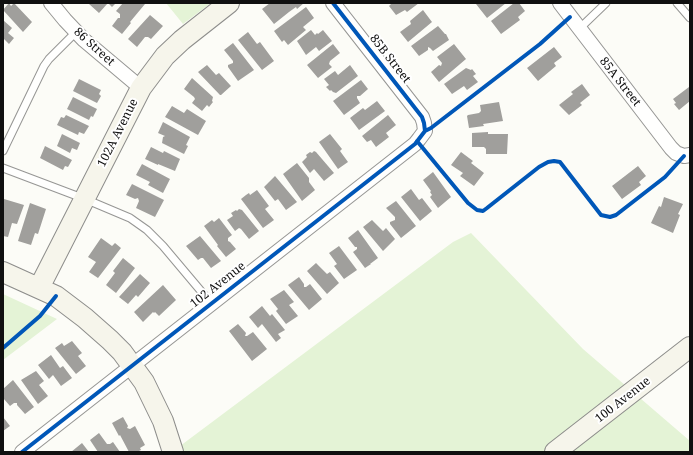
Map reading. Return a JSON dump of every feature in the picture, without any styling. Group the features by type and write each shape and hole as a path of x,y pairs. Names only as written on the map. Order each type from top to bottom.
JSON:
{"street":[{"name":"86 Street","path":"51,3 76,32 140,88"},
{"name":"102A Avenue","path":"39,288 140,88 165,56 182,40 229,3"},
{"name":"85B Street","path":"334,3 422,116 425,131"},
{"name":"85A Street","path":"560,3 671,148 676,153 687,156"},
{"name":"102 Avenue","path":"22,452 414,144 425,131"},
{"path":"3,272 56,296 85,318 110,340 133,366 144,382 163,420 173,452"},
{"name":"100 Avenue","path":"555,452 690,347"}],"lane":[{"path":"579,29 606,3"},
{"path":"678,3 690,18"},
{"path":"3,151 44,66 76,32"},
{"path":"3,168 85,198 130,218 147,230 163,246 211,303"}],"green space":[{"path":"166,3 211,3 183,24"},
{"path":"471,233 583,349 690,441 690,452 172,452 453,242"},
{"path":"3,294 57,319 3,360"}],"building":[{"path":"9,3 11,6 14,3 32,22 23,32 3,10"},
{"path":"108,3 99,13 89,4"},
{"path":"108,3 116,3 112,7"},
{"path":"123,3 145,4 122,34 112,26 118,18 120,18 120,14 116,11"},
{"path":"270,3 304,3 297,9 296,7 274,24 262,9"},
{"path":"392,3 419,3 407,12 405,10 396,15 389,6"},
{"path":"506,3 487,18 476,4"},
{"path":"514,3 519,3 525,11 518,17 520,20 501,34 491,21"},
{"path":"306,7 314,18 303,27 306,30 288,45 284,40 282,42 274,31"},
{"path":"423,10 432,22 408,42 400,32 411,24 410,21"},
{"path":"150,15 163,26 151,39 145,37 137,47 128,39"},
{"path":"3,20 12,28 8,33 14,38 9,44 3,38"},
{"path":"438,26 446,34 449,40 433,51 428,47 428,50 419,56 411,46"},
{"path":"311,30 315,35 323,30 332,41 319,51 316,47 306,55 297,41"},
{"path":"248,32 257,44 260,42 274,61 262,70 238,40"},
{"path":"233,43 254,70 238,81 228,67 228,65 233,63 233,61 224,50"},
{"path":"333,44 340,53 330,61 329,64 332,67 318,78 307,65"},
{"path":"454,44 466,59 439,82 431,72 439,65 441,66 442,63 437,57"},
{"path":"554,47 562,57 554,63 556,66 538,81 527,68"},
{"path":"207,65 216,75 219,73 231,86 221,95 198,72"},
{"path":"350,65 358,76 336,93 331,90 330,91 326,87 329,85 324,79 335,71 338,75"},
{"path":"466,68 472,69 476,74 473,76 478,82 467,90 464,86 452,94 444,84"},
{"path":"192,78 213,97 213,102 209,107 207,105 202,111 192,103 195,99 194,97 184,89"},
{"path":"79,79 101,90 99,94 101,96 97,103 73,91"},
{"path":"361,80 368,89 360,96 357,96 360,103 344,115 333,101"},
{"path":"582,84 590,95 580,103 582,105 569,115 559,105 573,94 571,92"},
{"path":"689,87 690,101 679,110 674,104 676,103 673,99"},
{"path":"73,97 97,109 93,117 91,116 89,120 67,109"},
{"path":"377,101 385,111 359,130 350,118 363,108 365,110"},
{"path":"499,102 503,121 469,128 468,115 479,113 481,111 480,105"},
{"path":"172,106 184,113 187,109 206,121 198,135 165,117"},
{"path":"66,115 89,126 84,134 79,132 78,135 57,125 61,117 64,118"},
{"path":"388,115 396,125 386,133 389,137 376,147 371,140 367,142 362,136"},
{"path":"163,122 190,137 184,154 162,143 163,137 165,136 158,133"},
{"path":"488,132 488,134 508,134 507,154 486,154 486,149 484,147 472,147 472,133"},
{"path":"62,134 80,143 77,150 72,148 70,153 57,146"},
{"path":"330,134 342,149 340,151 348,162 338,169 319,142"},
{"path":"45,146 72,160 68,167 65,166 63,170 40,158"},
{"path":"151,147 163,153 164,151 180,159 175,171 145,159"},
{"path":"314,151 334,173 324,181 314,169 310,173 302,162 307,157 306,155"},
{"path":"461,152 473,161 471,163 484,173 474,186 460,176 463,173 451,165"},
{"path":"297,163 309,178 309,182 315,190 302,201 283,174"},
{"path":"142,164 170,179 163,193 148,185 150,182 136,175"},
{"path":"638,166 646,176 639,182 641,185 622,199 612,186"},
{"path":"433,172 451,197 438,208 430,197 432,195 430,192 431,191 423,180"},
{"path":"275,176 297,202 286,210 278,199 275,201 264,187"},
{"path":"132,184 164,200 155,217 136,208 139,201 138,198 135,199 126,195"},
{"path":"411,189 419,200 422,198 432,211 420,221 401,197"},
{"path":"257,190 269,206 265,209 274,220 263,228 241,199 249,193 250,195"},
{"path":"664,197 683,204 678,214 680,215 673,233 651,223 659,206 661,207"},
{"path":"4,199 24,205 17,224 12,223 8,237 3,236"},
{"path":"396,201 416,226 401,238 390,224 390,222 395,220 395,217 386,208"},
{"path":"30,203 46,209 38,234 35,233 31,245 18,241"},
{"path":"239,209 242,210 259,231 249,239 241,229 239,228 235,231 227,220 233,216 231,213"},
{"path":"219,218 232,235 228,238 228,241 236,249 226,257 204,226 212,220 214,222"},
{"path":"372,220 383,231 386,228 395,239 383,251 363,227"},
{"path":"358,230 378,258 365,268 353,252 357,249 357,247 355,247 348,238"},
{"path":"200,236 221,261 211,268 203,258 198,260 186,246"},
{"path":"101,238 112,246 115,243 121,248 98,278 89,272 96,262 88,257"},
{"path":"339,246 357,270 344,279 334,266 337,264 329,253"},
{"path":"123,258 135,268 116,293 106,285 115,273 113,271"},
{"path":"316,263 327,274 330,272 339,283 327,294 307,271"},
{"path":"140,274 150,283 138,297 136,295 128,304 119,297"},
{"path":"299,277 304,284 304,287 310,284 322,299 309,310 288,285"},
{"path":"163,285 176,300 159,316 153,312 143,322 134,312"},
{"path":"284,290 294,302 289,305 298,316 286,324 276,311 278,309 270,299"},
{"path":"262,306 270,316 272,314 285,330 278,334 281,338 276,342 262,324 258,328 249,317"},
{"path":"238,324 246,333 245,336 253,332 267,349 252,361 229,331"},
{"path":"72,341 82,353 78,356 86,366 76,374 55,348 62,343 64,346"},
{"path":"51,355 60,368 63,366 72,378 61,386 53,375 49,379 38,365"},
{"path":"36,371 44,381 39,385 48,396 38,404 21,380"},
{"path":"13,380 34,407 25,414 17,403 10,406 3,398 3,389"},
{"path":"3,417 10,426 3,431"},
{"path":"123,417 128,426 127,428 130,429 135,426 145,445 137,452 129,452 112,423"},
{"path":"99,433 107,444 113,442 120,452 98,452 90,440"},
{"path":"82,443 89,452 71,452"}],"cycle path":[{"path":"333,3 422,117 425,131"},
{"path":"425,131 431,128 540,44 570,17"},
{"path":"22,452 415,144 425,131"},
{"path":"417,141 468,203 477,210 483,211 539,167 548,162 554,161 560,162 601,215 610,217 616,215 665,177 684,156"},
{"path":"3,348 40,316 56,296"}]}
